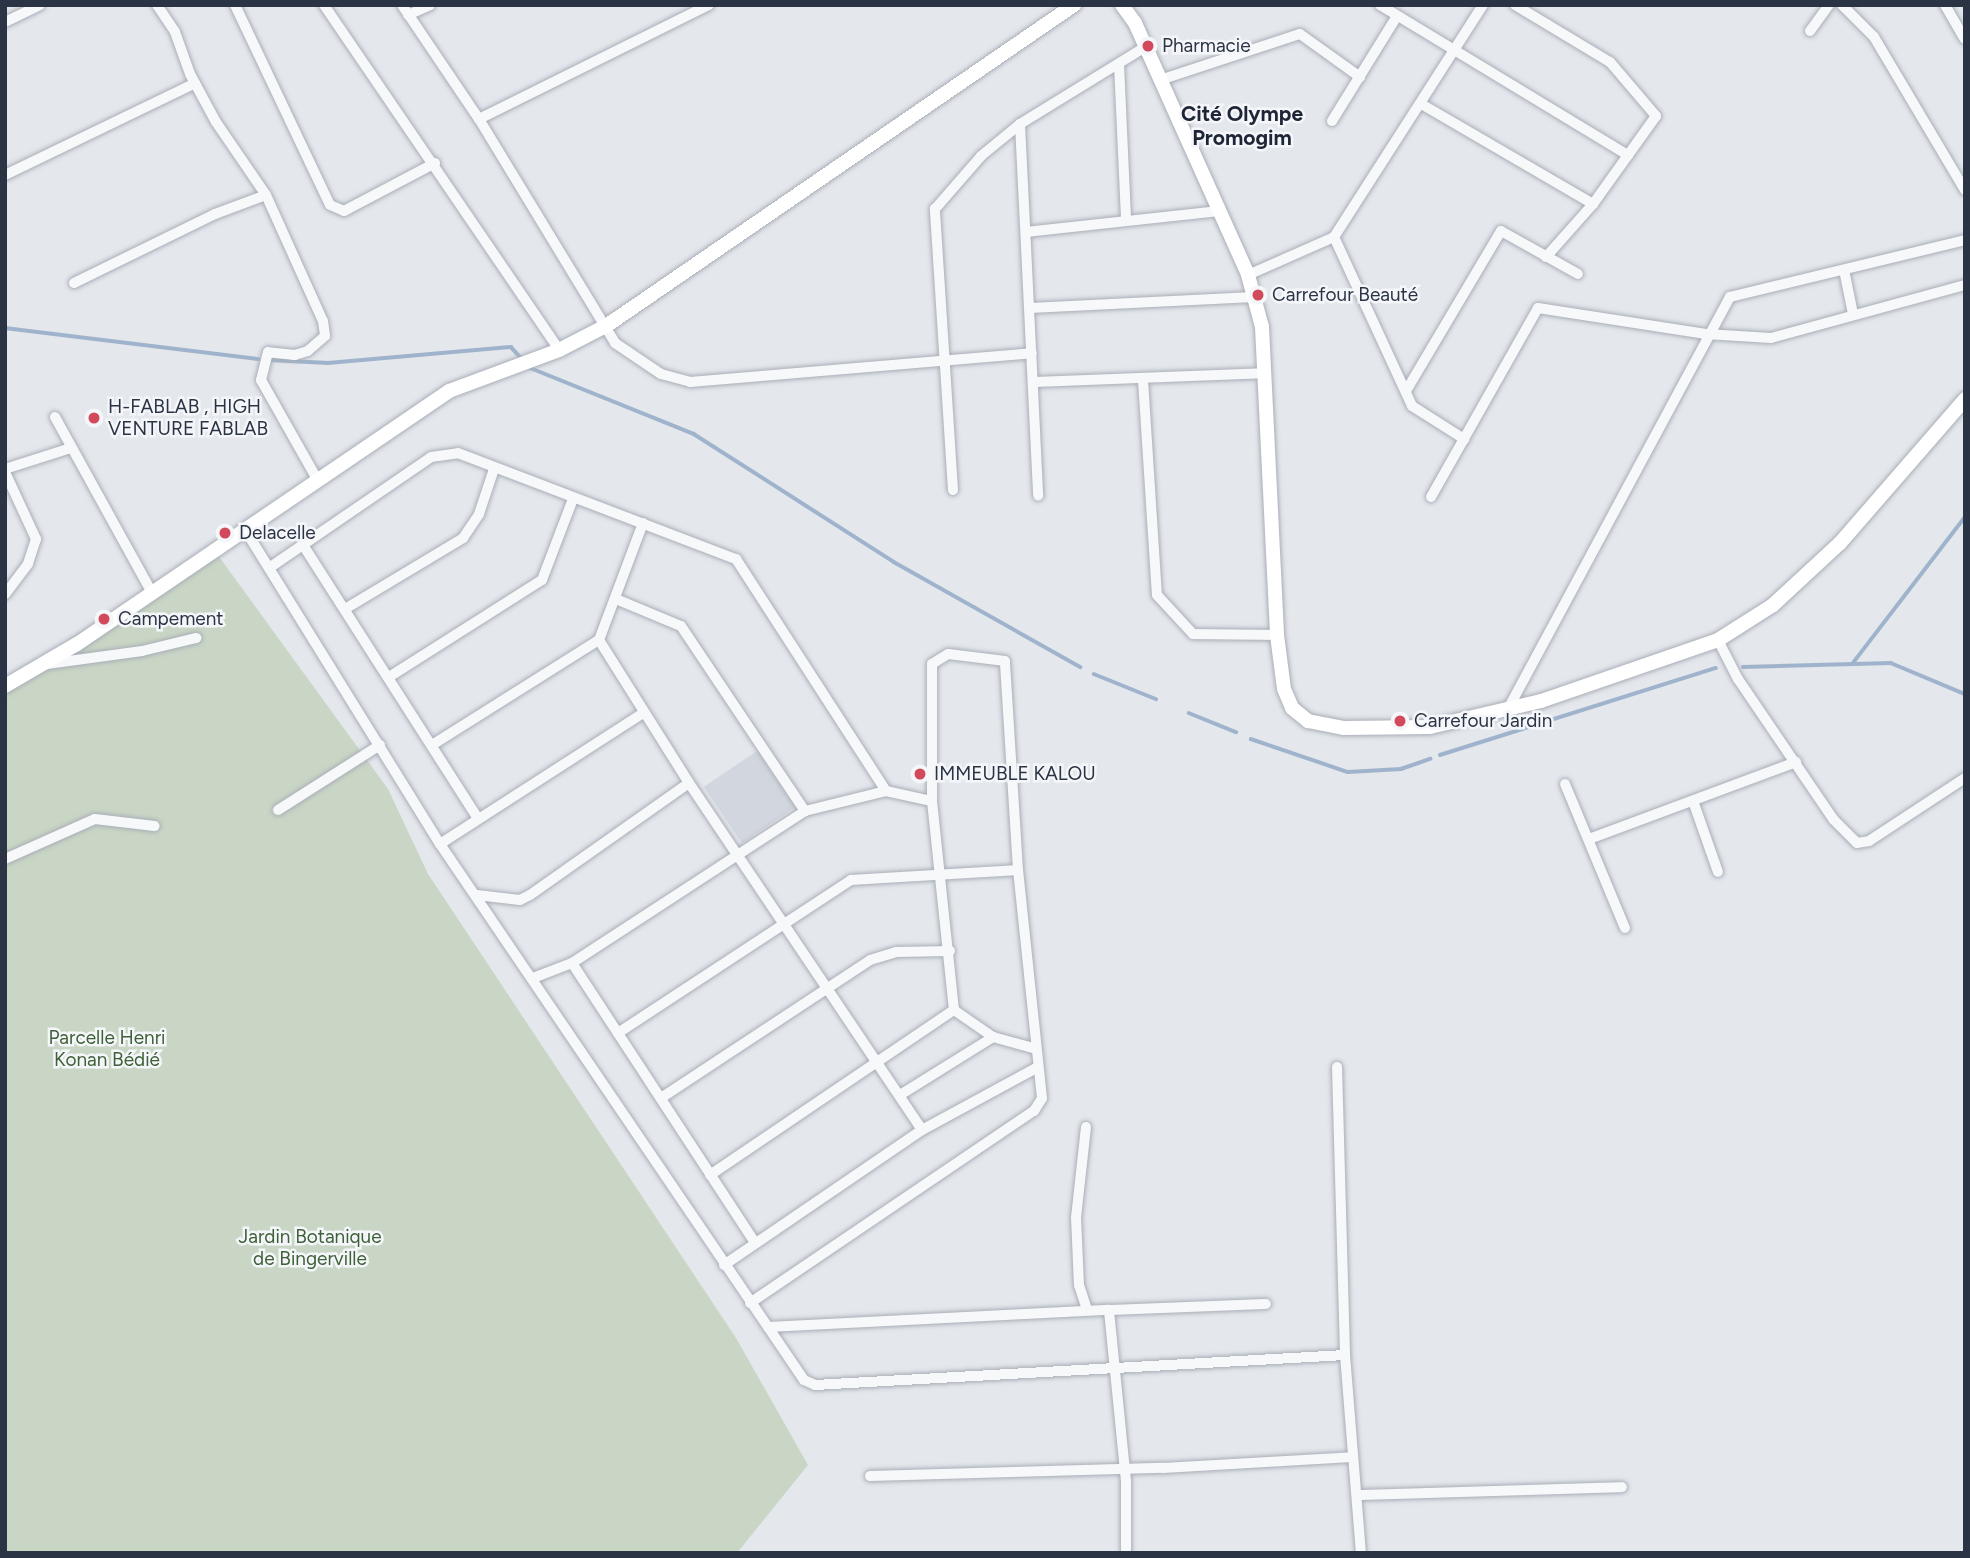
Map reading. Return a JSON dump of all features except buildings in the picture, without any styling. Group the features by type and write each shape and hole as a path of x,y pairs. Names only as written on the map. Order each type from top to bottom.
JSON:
{"street":[{"path":"5,22 40,5"},
{"path":"157,5 175,32 195,83 266,195 326,331 314,347 300,354 268,352 261,380 317,479"},
{"path":"235,5 330,205 344,211 435,163"},
{"path":"324,5 435,163 559,350"},
{"path":"429,5 405,10 479,119 615,343 661,374 690,382 1032,353"},
{"path":"5,686 44,664 152,593 244,528 466,382 559,350 606,327 1074,5"},
{"path":"1122,5 1145,47 1248,275 1262,327 1277,635 1284,689 1292,708 1308,722 1344,728 1430,727 1508,709 1718,640 1773,605 1840,543 1965,399"},
{"path":"1380,5 1458,49 1628,155"},
{"path":"1248,275 1334,237 1423,105 1483,5"},
{"path":"1515,5 1610,62 1656,116 1593,204 1546,257"},
{"path":"1810,31 1829,5"},
{"path":"1842,5 1874,37 1965,190"},
{"path":"1945,5 1965,39"},
{"path":"479,119 701,7"},
{"path":"1332,121 1396,16"},
{"path":"1160,80 1300,34 1360,77"},
{"path":"953,490 947,361 935,209 981,156 1020,124 1145,47"},
{"path":"1119,64 1126,220"},
{"path":"5,175 195,83"},
{"path":"1423,105 1593,204"},
{"path":"1020,124 1038,496"},
{"path":"74,283 215,214 266,195"},
{"path":"1026,232 1219,211"},
{"path":"1406,391 1501,231 1578,274"},
{"path":"1334,237 1412,406 1464,439"},
{"path":"1508,709 1706,334 1730,296 1965,240"},
{"path":"1844,270 1853,314"},
{"path":"1431,496 1538,308 1706,334 1771,338 1965,285"},
{"path":"1030,308 1254,297"},
{"path":"1033,382 1143,380 1265,373"},
{"path":"1143,380 1157,596 1193,635 1277,635"},
{"path":"55,417 152,593"},
{"path":"5,594 27,564 36,539 6,475 71,447"},
{"path":"268,568 431,457 458,453 494,469 736,559 886,791"},
{"path":"345,609 463,538 479,514 494,469"},
{"path":"389,677 542,580 573,499"},
{"path":"432,745 599,640 643,523"},
{"path":"244,528 439,844 477,895 803,1380 815,1385 1345,1355"},
{"path":"303,545 478,820"},
{"path":"616,599 681,626 805,811"},
{"path":"44,664 142,651 196,638"},
{"path":"599,640 689,783 922,1130"},
{"path":"1718,640 1738,679 1833,820 1857,843 1869,841 1965,778"},
{"path":"750,1303 1034,1111 1044,1087 1033,1048 1018,870 1005,661 948,654 932,664 932,801 942,873 954,1010"},
{"path":"439,844 643,713"},
{"path":"278,810 380,745"},
{"path":"1589,839 1796,762"},
{"path":"477,895 520,900 530,895 689,783"},
{"path":"1564,784 1625,928"},
{"path":"533,978 572,963 805,811 886,791 932,801"},
{"path":"1693,801 1718,872"},
{"path":"5,859 95,819 155,826"},
{"path":"618,1033 851,880 1018,870"},
{"path":"661,1098 826,988 881,955 950,951"},
{"path":"572,963 755,1243"},
{"path":"954,1010 993,1037 1033,1048"},
{"path":"710,1174 954,1010"},
{"path":"900,1095 993,1037"},
{"path":"724,1265 922,1130 1038,1067"},
{"path":"1337,1067 1345,1355 1361,1553"},
{"path":"1086,1126 1076,1217 1079,1285 1087,1309"},
{"path":"768,1327 1087,1309 1266,1304"},
{"path":"1109,1310 1118,1366 1125,1468 1126,1553"},
{"path":"870,1476 1352,1457"},
{"path":"1358,1495 1622,1487"}],"shaded area":[{"path":"757,751 795,807 742,843 704,787"}],"green space":[{"name":"Jardin Botanique de Bingerville","path":"212,547 388,789 428,874 736,1338 808,1465 737,1553 5,1553 5,681"}],"waterway":[{"path":"5,328 258,359"},
{"path":"270,360 328,363 511,347 524,361"},
{"path":"528,367 694,434 894,562 1080,667"},
{"path":"1853,663 1965,517"},
{"path":"1743,667 1891,663 1965,694"},
{"path":"1440,755 1716,668"},
{"path":"1094,674 1156,699"},
{"path":"1189,713 1236,732"},
{"path":"1251,739 1348,772 1401,769 1430,759"}],"place":[{"name":"Pharmacie","path":"1148,46"},
{"name":"Carrefour Beauté","path":"1258,295"},
{"name":"H-FABLAB , HIGH VENTURE FABLAB","path":"94,418"},
{"name":"Delacelle","path":"225,533"},
{"name":"Campement","path":"104,619"},
{"name":"Carrefour Jardin","path":"1400,721"},
{"name":"IMMEUBLE KALOU","path":"920,774"}],"district":[{"name":"Cité Olympe Promogim","path":"1242,126"}],"park label":[{"name":"Parcelle Henri Konan Bédié","path":"107,1049"}]}
